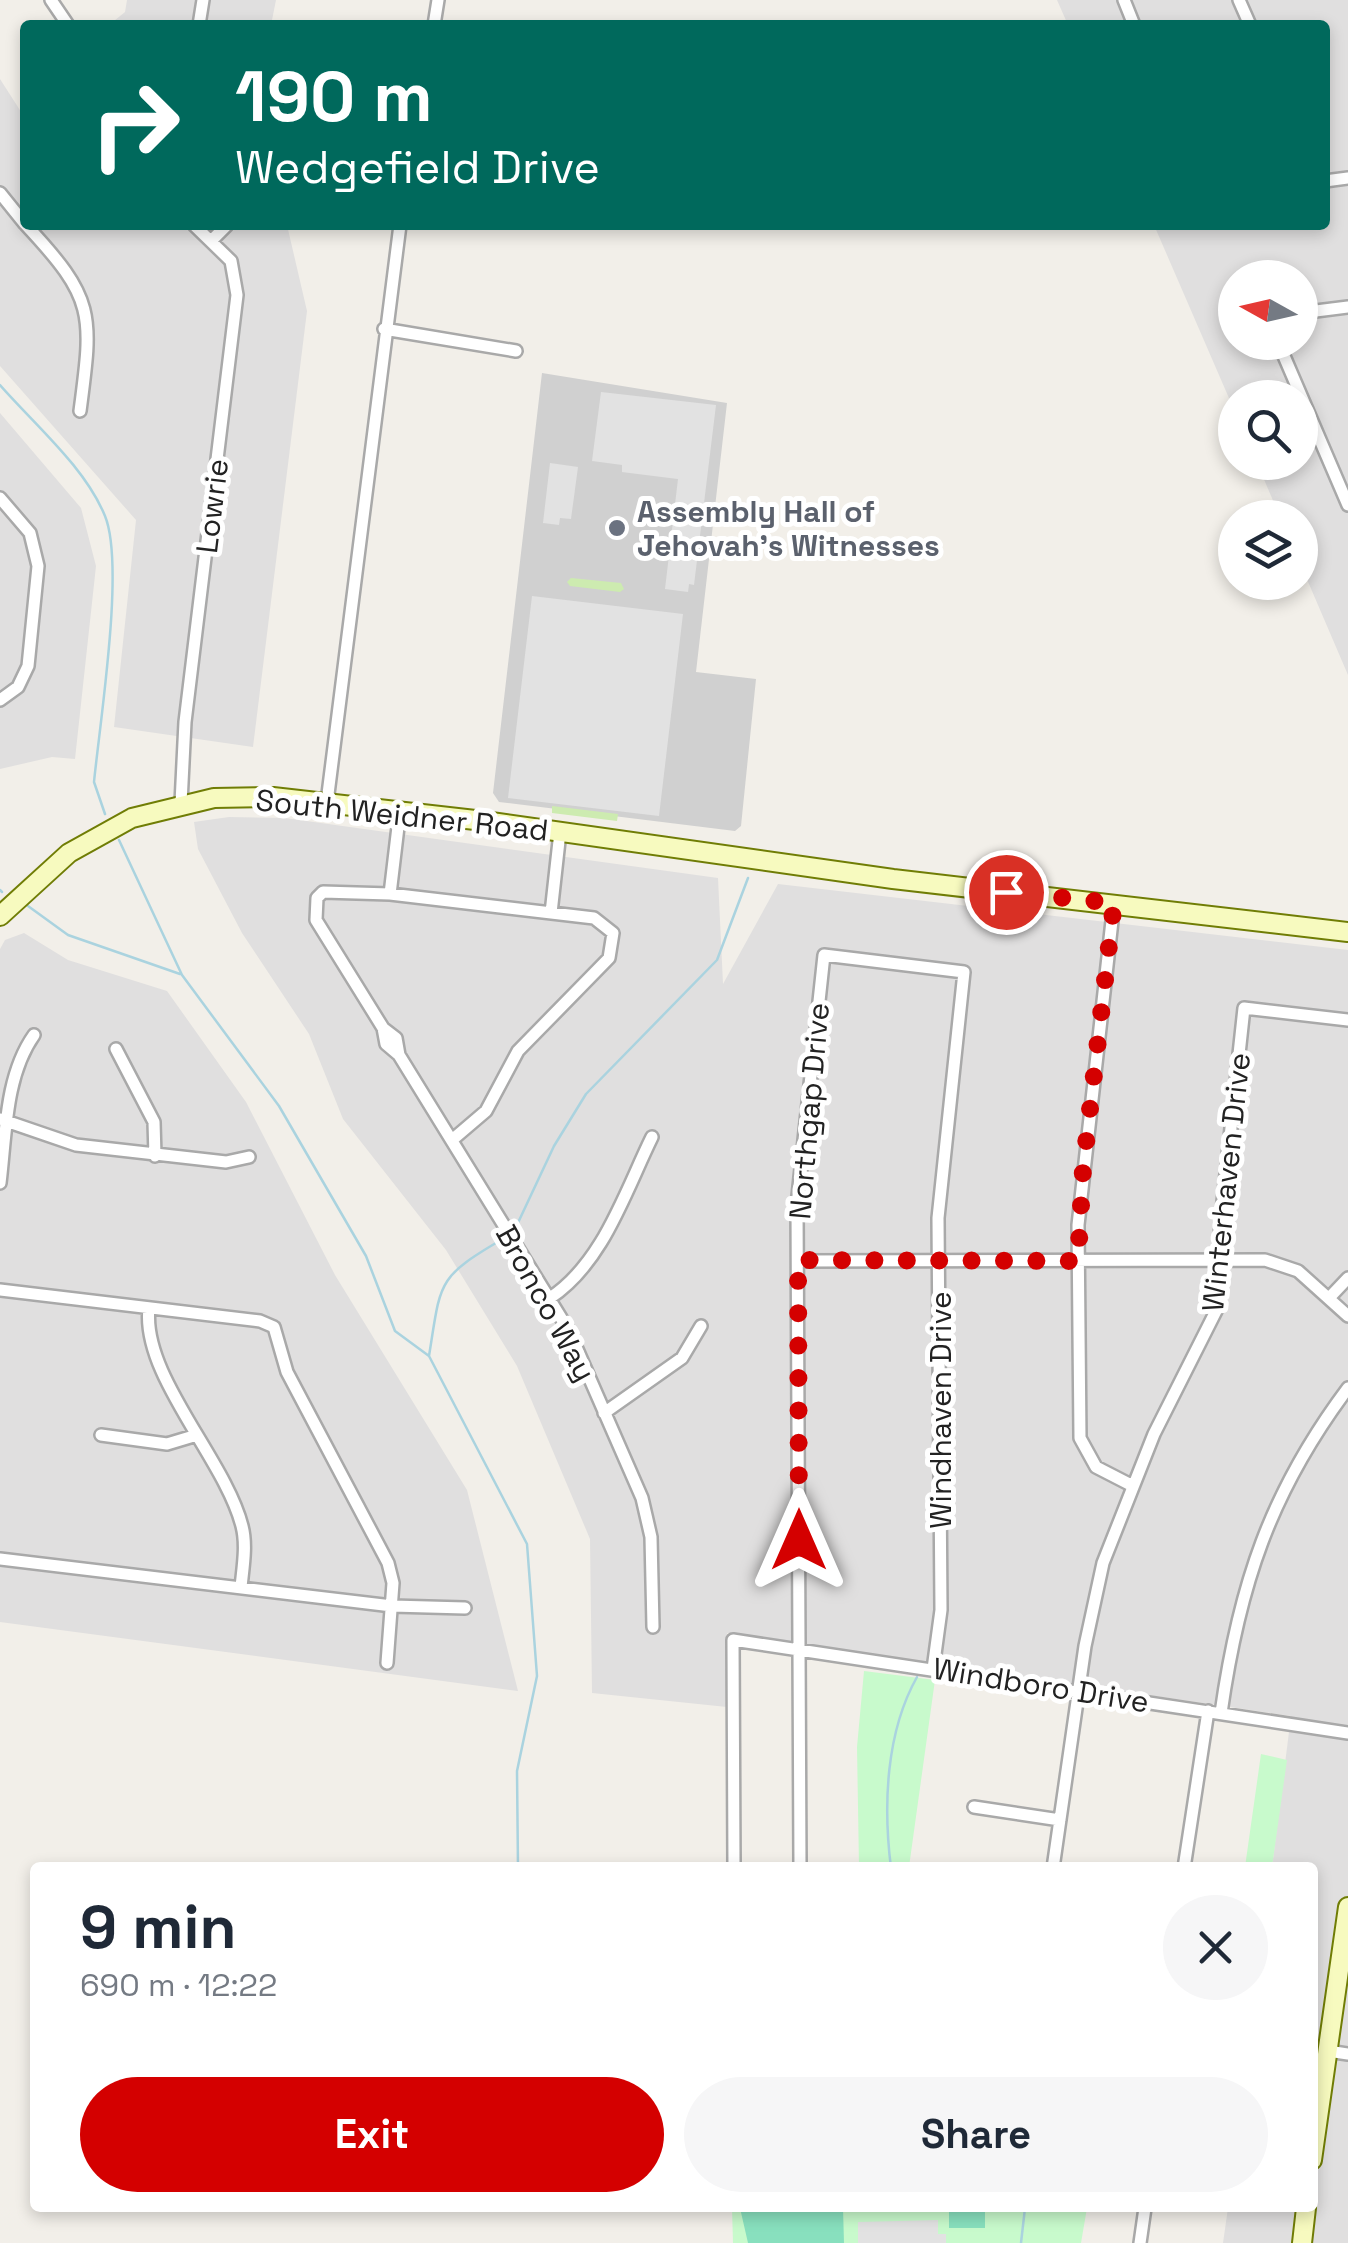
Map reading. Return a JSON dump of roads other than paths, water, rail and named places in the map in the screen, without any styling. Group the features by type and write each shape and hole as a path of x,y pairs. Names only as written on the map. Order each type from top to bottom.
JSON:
{"main road":[{"name":"South Weidner Road","path":"0,916 68,852 132,818 182,803 273,796 400,810 719,857 1348,932"},
{"path":"1318,2120 1348,1907"},
{"path":"1302,2243 1306,2212"}],"street":[{"path":"0,193 5,211"},
{"path":"31,230 65,267 86,306 90,339 80,411"},
{"name":"Lowrie","path":"182,803 185,722 237,295 231,261 200,230"},
{"path":"212,239 221,230"},
{"path":"327,802 399,230"},
{"path":"1318,310 1348,307"},
{"path":"384,329 516,352"},
{"path":"1286,360 1348,505"},
{"path":"0,498 30,533 38,566 28,666 18,687 0,700"},
{"path":"400,810 390,894 594,918 614,933 608,958 518,1050 486,1110 452,1140"},
{"path":"551,914 560,832"},
{"name":"Bronco Way","path":"390,894 335,888 317,898 316,920 383,1028 386,1044 399,1055 550,1298 647,1517 654,1627"},
{"path":"1114,903 1083,1169 1078,1261 1080,1438 1096,1467 1133,1486"},
{"name":"Windhaven Drive","path":"824,956 964,972 942,1176 942,1610 932,1669"},
{"name":"Northgap Drive","path":"800,1862 800,1157 824,956"},
{"name":"Winterhaven Drive","path":"1054,1862 1078,1691 1104,1564 1154,1434 1212,1324 1244,1008 1348,1020"},
{"path":"0,1183 4,1120 20,1055 34,1036"},
{"path":"116,1049 154,1122 154,1156"},
{"path":"4,1120 76,1145 226,1162 249,1156"},
{"path":"550,1298 581,1272 595,1252 652,1137"},
{"path":"798,1260 1221,1260 1282,1264 1348,1316"},
{"path":"1329,1298 1348,1278"},
{"path":"0,1290 274,1326 287,1372 388,1563 392,1606 387,1663"},
{"path":"149,1308 154,1352 243,1529 241,1587"},
{"path":"604,1413 682,1358 701,1326"},
{"path":"1185,1862 1214,1712 1260,1536 1282,1489 1348,1388"},
{"path":"101,1436 167,1444 197,1435"},
{"path":"0,1559 392,1606 465,1608"},
{"name":"Windboro Drive","path":"734,1862 733,1640 1348,1733"},
{"path":"974,1806 1060,1820"},
{"path":"1328,2052 1348,2054"},
{"path":"1140,2243 1144,2212"}],"waterway":[{"path":"0,385 85,480 105,516 111,539 112,606 94,782 105,814"},
{"path":"119,840 182,975 279,1106 366,1256 395,1331 429,1356 527,1544 537,1676 517,1771 518,1862"},
{"path":"516,1227 554,1146 586,1094 717,960 748,878"},
{"path":"28,906 68,935 180,974"},
{"path":"429,1356 445,1284 464,1264 501,1240"},
{"path":"891,1862 889,1770 899,1721 917,1677"},
{"path":"1021,2243 1025,2212"}],"place":[{"name":"Assembly Hall of Jehovah's Witnesses","path":"617,528"}]}
